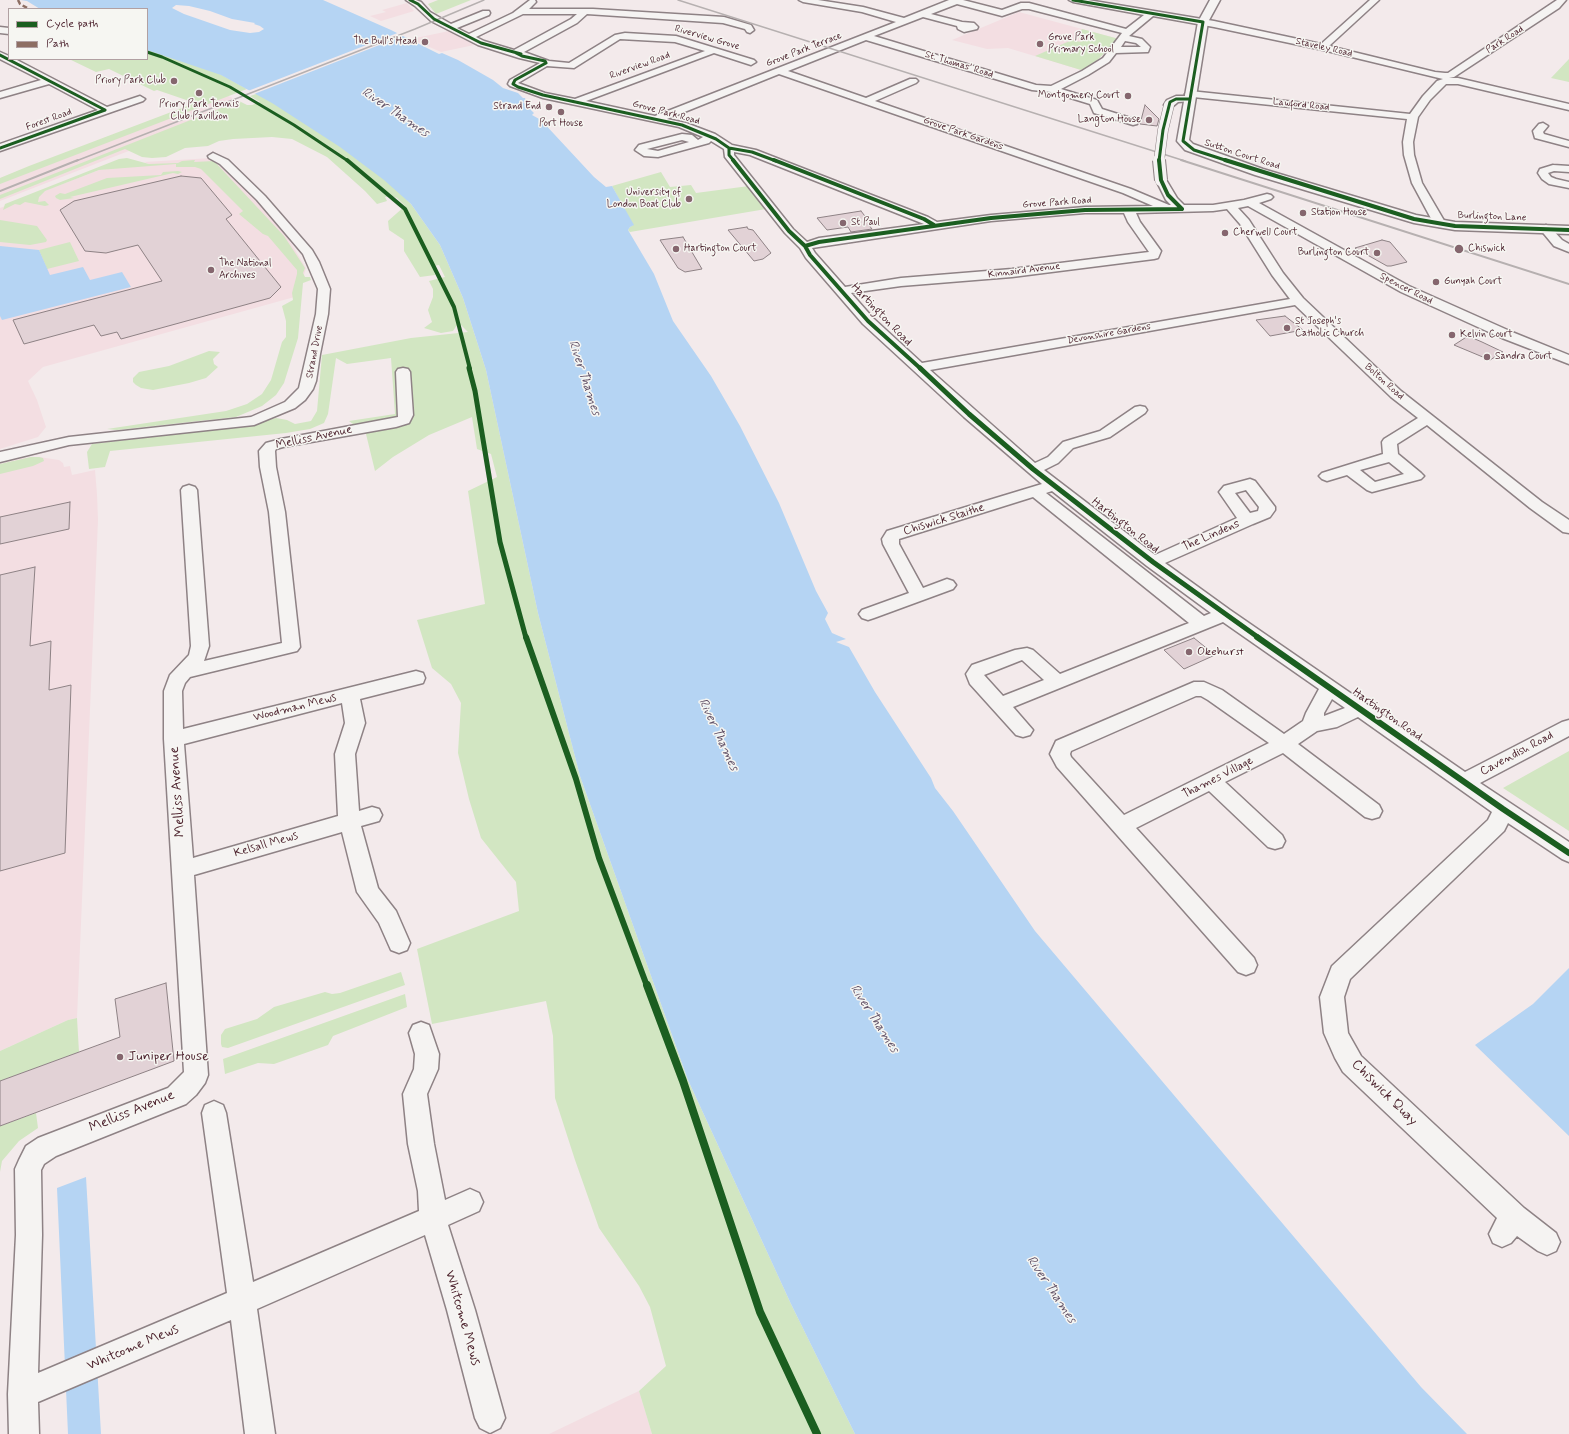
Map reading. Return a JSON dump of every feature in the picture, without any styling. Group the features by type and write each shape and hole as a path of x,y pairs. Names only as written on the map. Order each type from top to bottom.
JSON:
{"street":[{"name":"Riverview Grove","path":"410,0 418,4 427,14 487,46 545,62 568,66 574,65 622,36 676,39 751,62"},
{"path":"469,37 497,25 523,11 535,0"},
{"path":"803,0 862,10 904,21"},
{"path":"956,0 1002,14 1021,6 1029,6 1126,35 1139,41 1146,47 1145,50 1114,50"},
{"name":"Grove Park Terrace","path":"657,119 867,37 956,0"},
{"name":"Staveley Road","path":"1073,0 1203,22 1323,47 1569,108"},
{"name":"Sutton Court Road","path":"1215,0 1203,22 1183,141 1189,147 1259,172 1414,219"},
{"path":"1323,47 1375,0"},
{"name":"Park Road","path":"1440,224 1422,194 1409,156 1408,142 1412,117 1426,98 1440,83 1556,6 1562,0"},
{"path":"1052,89 1106,60 1126,35 1158,7"},
{"path":"523,11 585,12 724,20 748,27 750,30"},
{"path":"516,53 574,21 585,12"},
{"path":"451,27 486,13"},
{"path":"922,14 962,25"},
{"name":"St. Thomas' Road","path":"867,37 1035,88 1052,89 1094,102 1098,111 1133,122"},
{"name":"Riverview Road","path":"576,102 712,51"},
{"path":"10,60 105,110"},
{"name":"Grove Park Road","path":"545,62 517,78 513,84 530,91 682,125 711,136 729,148 752,152 924,219 934,225"},
{"name":"Grove Park Gardens","path":"779,71 1177,209"},
{"path":"0,95 50,81"},
{"path":"866,101 913,81"},
{"name":"Lawford Road","path":"1168,195 1162,180 1159,160 1163,130 1169,105 1170,102 1176,100 1190,96 1412,117"},
{"name":"Forest Road","path":"0,148 140,99"},
{"path":"1543,126 1538,132 1539,136 1569,144"},
{"path":"0,135 13,143"},
{"path":"696,143 711,136"},
{"name":"Hartington Road","path":"729,148 729,154 735,163 789,231 805,246 810,255 873,326 920,370 1033,468 1153,562 1224,614 1464,782 1569,853"},
{"name":"Strand Drive","path":"0,457 68,442 240,423 254,420 290,405 300,397 306,389 309,381 312,354 322,314 324,290 313,262 308,253 261,198 224,162 213,156"},
{"path":"1569,169 1553,168 1548,169 1543,173 1547,179 1569,186"},
{"path":"1168,195 1177,209"},
{"name":"Grove Park Gardens","path":"1146,198 1168,195"},
{"name":"Grove Park Road","path":"805,246 819,242 934,225 1075,211 1177,209 1230,206 1267,197"},
{"name":"Spencer Road","path":"1250,202 1405,289 1507,335 1569,360"},
{"name":"Bolton Road","path":"1230,206 1242,218 1278,276 1298,301 1374,373 1427,419 1536,505 1569,528"},
{"name":"Kinnaird Avenue","path":"842,291 906,281 1012,273 1154,254 1155,251 1134,222 1129,210"},
{"name":"Burlington Lane","path":"1414,219 1440,224 1477,227 1569,230"},
{"path":"1546,229 1558,243 1569,248"},
{"name":"Devonshire Gardens","path":"920,370 926,366 1298,301"},
{"name":"Melliss Avenue","path":"184,672 291,647 277,512 268,467 267,451 271,446 281,443 396,423 404,420 406,415 403,372"},
{"path":"1033,468 1053,460 1068,445 1105,434 1140,410"},
{"path":"1349,469 1372,487 1416,476 1391,456 1389,442 1427,419"},
{"path":"1327,476 1391,456"},
{"name":"The Lindens","path":"1248,520 1227,492 1230,489 1250,484 1264,476"},
{"name":"The Lindens","path":"1153,562 1264,514 1267,510 1266,506 1250,484"},
{"name":"Chiswick Staithe","path":"919,594 891,544 890,539 893,535 1055,485"},
{"name":"Melliss Avenue","path":"24,1434 23,1394 29,1235 28,1168 35,1155 47,1147 177,1096 187,1087 196,1075 174,739 173,691 177,680 197,657 200,646 189,490"},
{"path":"1036,492 1202,624"},
{"path":"868,614 946,585"},
{"path":"1000,704 1224,614"},
{"path":"1023,730 977,679 975,674 978,670 1021,654 1027,654 1056,682"},
{"name":"Woodman Mews","path":"174,739 416,678"},
{"path":"1246,965 1064,762 1060,754 1063,746 1194,689 1204,689 1215,695 1284,744 1372,811"},
{"path":"1312,725 1315,713 1324,695 1331,689"},
{"path":"350,694 356,724 345,754 349,821 368,892 388,918 399,943"},
{"name":"Thames Village","path":"1121,826 1284,744 1312,725 1330,722 1360,709"},
{"name":"Cavendish Road","path":"1464,782 1569,726"},
{"path":"1211,781 1275,841"},
{"name":"Chiswick Quay","path":"1503,809 1497,825 1340,973 1332,997 1336,1033 1343,1050 1352,1064 1508,1225 1547,1242"},
{"name":"Kelsall Mews","path":"183,869 372,815"},
{"name":"Whitcome Mews","path":"422,1033 427,1054 426,1069 415,1094 421,1144 431,1191 433,1218 461,1310 490,1418"},
{"path":"214,1113 260,1434"},
{"name":"Whitcome Mews","path":"23,1394 109,1359 470,1202"}],"shaded area":[{"path":"407,3 414,11 381,21 370,16 386,12 382,10"},
{"name":"Grove Park Primary School","path":"1019,12 1119,39 1088,69 1081,70 1008,48 987,49 952,40"},
{"path":"449,31 474,45 441,52 411,39"},
{"path":"216,90 247,105 0,201 0,178 196,103"},
{"path":"212,158 219,159 286,235 306,268 298,296 43,367 28,381 37,400 46,427 38,437 0,449 0,208 99,170 149,164 144,162"},
{"path":"39,457 59,460 63,463 64,467 70,466 72,475 95,470 97,494 98,520 77,1018 68,1020 0,1051 0,464 23,458"},
{"path":"639,1391 652,1434 549,1434 626,1397"}],"green space":[{"path":"438,0 471,0 436,14 428,4"},
{"path":"1082,29 1119,39 1088,69 1081,70 1035,56 1072,40 1081,42 1078,34"},
{"path":"148,48 200,63 247,89 0,184 0,178 195,103 157,90 154,91 109,69 96,72 71,60 148,60"},
{"path":"1569,59 1569,82 1551,78"},
{"path":"259,93 355,147 411,204 440,245 463,298 486,370 538,613 580,776 688,1080 791,1304 855,1434 652,1434 639,1391 666,1366 650,1307 639,1286 599,1228 575,1160 555,1098 553,1036 546,1001 432,1024 417,949 519,911 516,882 481,838 469,799 458,753 461,703 451,684 432,668 417,620 485,604 468,491 497,477 491,454 477,449 472,417 429,435 393,457 375,471 366,434 349,421 395,414 391,358 347,364 336,358 328,414 324,423 310,429 286,433 110,451 105,467 89,469 87,452 92,444 246,426 276,418 287,420 295,424 311,421 317,411 322,355 411,338 468,332 461,325 457,325 453,331 441,333 424,328 432,322 428,310 433,297 433,289 429,281 445,277 439,265 433,266 435,275 420,277 404,251 404,240 389,230 388,221 405,206 397,198 391,196 385,197 387,201 377,204 365,191 327,157 292,139 272,137 233,139 219,141 208,146 185,148 166,157 152,158 142,157 125,149 0,199 0,195 239,101 247,105 260,102 250,96"},
{"path":"127,158 149,164 178,163 182,161 195,160 194,162 214,161 284,236 305,268 303,273 305,277 310,277 311,280 303,283 298,338 284,383 276,395 262,406 236,417 117,430 107,429 226,411 247,404 262,394 271,380 282,342 286,337 286,321 282,306 293,300 292,293 297,274 297,270 268,236 263,234 239,214 243,211 201,169 195,167 176,167 176,164 99,170 45,191 39,197 38,202 45,201 49,205 45,206 25,202 20,205 15,204 3,210 5,204 119,159"},
{"path":"163,172 182,172 70,197 74,198 60,200 55,196 60,193 65,194 107,178 161,175"},
{"name":"University of London Boat Club","path":"661,172 670,187 691,185 696,193 749,186 766,209 630,232 628,230 633,225 612,186"},
{"path":"0,220 37,226 47,240 46,242 30,245 0,242"},
{"path":"70,242 79,261 47,269 39,250"},
{"path":"209,351 220,352 213,359 214,364 218,367 206,378 153,390 141,388 133,382 133,378 139,372 169,366"},
{"path":"31,457 43,458 44,461 33,466 0,474 0,464"},
{"path":"1569,751 1569,831 1503,788"},
{"path":"401,972 405,985 228,1048 222,1047 221,1035 225,1029 257,1019 274,1007 325,992 332,994 340,993"},
{"path":"405,994 407,1007 333,1036 328,1045 274,1064 258,1063 225,1074 223,1059"},
{"path":"77,1018 79,1052 0,1081 0,1051 68,1020"},
{"path":"36,1113 38,1128 19,1141 2,1161 0,1172 0,1126"}],"water":[{"name":"River Thames","path":"21,0 323,0 391,30 439,54 442,53 458,60 493,80 503,88 518,93 525,98 526,101 523,102 534,113 532,115 541,120 594,177 606,187 612,186 634,225 628,230 654,274 673,321 711,376 740,426 779,503 816,591 828,613 825,619 832,633 846,639 836,642 849,647 875,692 931,778 935,788 953,811 1035,931 1421,1387 1467,1434 855,1434 791,1304 688,1080 580,776 538,613 486,370 463,298 440,245 411,204 384,180 340,147 272,103 221,75 148,50 148,8 38,8 27,1","holes":["176,5 189,6 210,11 232,19 255,23 254,24 264,29 259,32 250,33 230,30 184,14 172,8"]},
{"path":"0,246 39,250 50,275 83,267 90,280 122,272 131,287 2,320 0,316"},
{"path":"1569,968 1569,1136 1475,1045 1533,1004"},
{"path":"86,1177 101,1434 68,1434 57,1188"}],"pier":[{"path":"400,32 405,35 254,94 248,91"}],"building":[{"name":"Langton House","path":"1145,105 1159,119 1157,126 1140,124"},
{"name":"The National Archives","path":"181,176 201,178 232,215 226,219 281,287 270,298 121,339 117,332 101,336 94,325 24,344 13,320 162,281 138,245 106,253 85,251 60,210 74,201"},
{"name":"St Paul","path":"861,211 871,224 868,224 872,229 851,232 848,227 827,230 817,218"},
{"path":"747,227 748,229 753,230 771,253 763,259 754,261 728,230"},
{"path":"683,237 702,269 685,272 678,268 660,240"},
{"name":"Burlington Court","path":"1382,240 1390,242 1407,262 1387,266 1355,248"},
{"name":"St Joseph's Catholic Church","path":"1285,316 1303,330 1270,336 1256,320"},
{"path":"1468,336 1503,352 1490,360 1454,345"},
{"path":"70,502 69,529 0,544 0,517"},
{"path":"35,567 30,646 51,641 49,690 71,685 65,853 0,871 0,575"},
{"name":"Okehurst","path":"1194,638 1215,655 1184,669 1164,650"},
{"name":"Juniper House","path":"166,983 174,1061 0,1126 0,1081 120,1037 115,999"}],"railway":[{"path":"76,161 415,29 484,0"},
{"path":"678,0 1185,161"},
{"path":"0,191 78,160"},
{"path":"1181,160 1569,284"}],"marked path":[{"path":"18,0 20,4 27,8"}],"cycle path":[{"path":"410,0 418,4 434,19 481,43 521,54"},
{"path":"1073,0 1203,22 1183,141 1194,150 1259,172 1414,219 1455,226 1569,230"},
{"path":"148,52 230,87 294,125 344,158 405,209 454,307 475,391 500,542 528,645 576,779 599,858 683,1081 760,1312 817,1434"},
{"path":"516,53 522,56 545,61 546,63 515,80 513,84 518,87 543,95 682,125 716,139 729,148 752,152 924,219 934,225"},
{"path":"0,55 8,59"},
{"path":"10,60 105,110"},
{"path":"1182,209 1168,195 1161,180 1159,160 1163,130 1170,102 1176,99 1189,99"},
{"path":"0,148 105,110"},
{"path":"729,148 729,155 789,231 805,246 810,255 868,321 969,414 1033,469 1153,562 1224,614 1503,809 1569,853"},
{"path":"805,246 819,242 991,218 1085,210 1182,209"}],"place":[{"name":"The Bull's Head","path":"425,42"},
{"name":"Grove Park Primary School","path":"1040,44"},
{"name":"Priory Park Club","path":"174,81"},
{"name":"Priory Park Tennis Club Pavillion","path":"199,93"},
{"name":"Montgomery Court","path":"1128,96"},
{"name":"Strand End","path":"549,107"},
{"name":"Port House","path":"561,112"},
{"name":"Langton House","path":"1149,120"},
{"name":"University of London Boat Club","path":"689,199"},
{"name":"Station House","path":"1303,213"},
{"name":"St Paul","path":"843,223"},
{"name":"Cherwell Court","path":"1225,233"},
{"name":"Hartington Court","path":"676,249"},
{"name":"Chiswick","path":"1459,249"},
{"name":"Burlington Court","path":"1377,253"},
{"name":"The National Archives","path":"211,270"},
{"name":"Gunyah Court","path":"1436,282"},
{"name":"St Joseph's Catholic Church","path":"1287,328"},
{"name":"Kelvin Court","path":"1452,335"},
{"name":"Sandra Court","path":"1487,357"},
{"name":"Okehurst","path":"1189,652"},
{"name":"Juniper House","path":"120,1057"}]}
